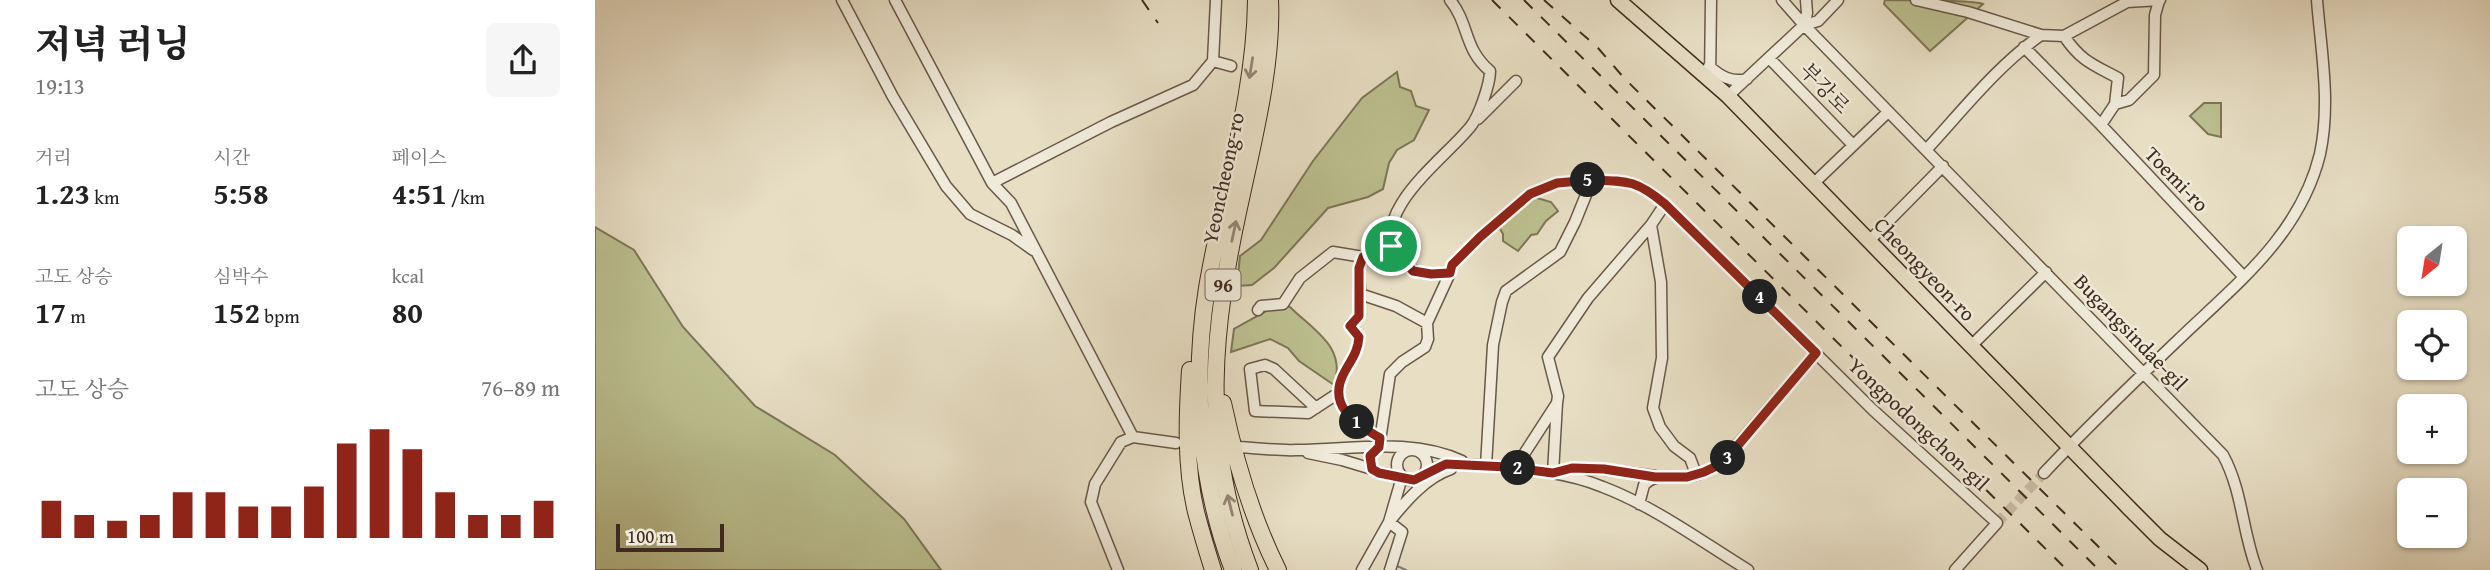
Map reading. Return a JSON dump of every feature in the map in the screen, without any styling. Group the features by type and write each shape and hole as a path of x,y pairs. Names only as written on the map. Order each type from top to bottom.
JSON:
{"highway":[{"name":"Yeoncheong-ro","path":"1250,570 1229,504 1215,415 1216,283 1253,55 1256,0"},
{"name":"Yeoncheong-ro","path":"1233,570 1213,506 1200,414 1200,358 1216,283 1255,131 1266,56 1270,0"},
{"path":"1213,570 1196,510 1189,459 1187,410 1191,356 1216,283"},
{"path":"1216,283 1223,402 1230,435 1244,486 1267,549 1278,570"}],"main road":[{"name":"Cheongyeon-ro","path":"1618,0 1710,74 1868,241 2160,539 2200,570"}],"street":[{"path":"842,0 893,97 946,186 970,214 1012,235 1035,252"},
{"path":"895,0 992,183 1011,203 1133,437"},
{"path":"992,183 1111,122 1193,85 1213,61 1216,0"},
{"path":"1450,0 1462,15 1472,51 1490,71 1490,82 1473,124"},
{"path":"1711,0 1710,74 1739,81 1747,79"},
{"name":"Bugangsindae-gil","path":"1782,0 2223,455 2234,475 2248,542 2257,570"},
{"path":"1804,25 1806,0"},
{"path":"1728,96 1804,25 1818,21 1838,0"},
{"path":"1916,0 1968,12 2041,35 2064,36 2127,2 2159,1 2155,15 2154,75 2130,100 2115,104"},
{"path":"2045,472 2244,276 2285,232 2298,211 2312,180 2320,152 2326,97 2316,0"},
{"path":"1926,149 2024,47 2041,35"},
{"path":"2024,47 2101,125 2115,104 2118,78 2077,54 2064,36"},
{"name":"부강로","path":"1769,58 1853,145"},
{"path":"1213,61 1231,66"},
{"path":"1450,273 1413,271 1391,246 1392,222 1400,205 1515,81"},
{"path":"1813,184 1888,112"},
{"name":"Toemi-ro","path":"2101,125 2244,276"},
{"path":"1868,241 1943,166"},
{"path":"1486,466 1493,345 1506,291 1560,252 1591,180"},
{"name":"Yongpodongchon-gil","path":"1372,469 1370,456 1379,442 1391,374 1402,362 1425,347 1428,339 1427,323 1452,265 1530,194 1557,183 1627,181 1638,184 1665,204 1873,410 1997,523 1955,570"},
{"path":"1553,473 1558,396 1548,356 1588,298 1651,225 1665,204"},
{"path":"1651,225 1661,282 1662,358 1653,408 1665,435 1690,458 1696,474"},
{"path":"1258,310 1261,306 1283,304 1300,278 1333,252 1363,257 1391,246"},
{"path":"1363,257 1359,268 1359,316 1350,326 1359,337 1359,342 1337,394 1338,401 1351,417 1379,442 1406,452 1414,451 1468,464 1553,473 1603,487 1639,504 1748,570"},
{"path":"1972,346 2046,272"},
{"path":"1360,294 1396,306 1427,323"},
{"path":"1553,473 1572,468 1604,469 1655,477 1687,477 1723,463 1816,353"},
{"path":"1316,408 1274,369 1265,365 1251,369 1255,411 1308,413 1316,408 1337,394"},
{"path":"1515,468 1557,403"},
{"path":"1118,570 1091,502 1091,493 1121,442 1133,437 1176,443"},
{"path":"1238,447 1299,450 1379,442 1447,454 1468,464"},
{"path":"1299,450 1342,460 1393,478 1396,487 1390,518"},
{"path":"1390,518 1402,477 1398,470 1398,461 1406,452"},
{"path":"1362,570 1390,518 1422,476 1427,465 1422,454"},
{"path":"1385,474 1410,480 1446,464 1468,464"},
{"path":"1390,518 1437,475 1468,464"},
{"path":"1639,504 1644,485 1655,477"},
{"path":"1390,518 1402,532 1390,570"}],"green space":[{"path":"1885,0 1983,4 1930,51 1884,4"},
{"path":"1397,72 1400,87 1411,91 1416,106 1429,110 1414,140 1397,150 1389,163 1383,189 1368,197 1328,208 1274,268 1252,285 1237,286 1240,256 1261,240 1313,161 1362,98"},
{"path":"2204,103 2221,103 2221,137 2208,134 2190,116"},
{"path":"1530,196 1551,202 1558,211 1546,221 1537,234 1531,235 1518,251 1503,241 1499,227"},
{"path":"595,227 634,250 683,327 755,406 835,455 904,519 941,570 595,570"},
{"path":"1286,306 1317,332 1332,350 1337,372 1334,385 1299,361 1288,348 1270,339 1231,352 1234,329 1270,309"}],"waterway":[{"path":"1397,566 1406,570"}],"tunnel":[{"path":"1997,523 2044,473"}],"railway":[{"path":"1142,0 1158,23"},
{"path":"1492,0 2067,570"},
{"path":"1524,0 2099,570"},
{"path":"1544,0 1598,48 1624,78 2122,570"}],"route":[{"path":"1627,181 1645,188 1665,204 1816,353 1723,463 1687,477 1655,477 1604,469 1572,468 1553,473 1456,464 1435,468 1414,480 1379,473 1372,469 1370,456 1379,447 1380,438 1351,417 1338,401 1337,394 1359,342 1359,337 1350,326 1359,316 1359,268 1363,257 1391,246 1413,271 1450,273 1452,265 1480,237 1530,194 1557,183 1627,181"}]}
